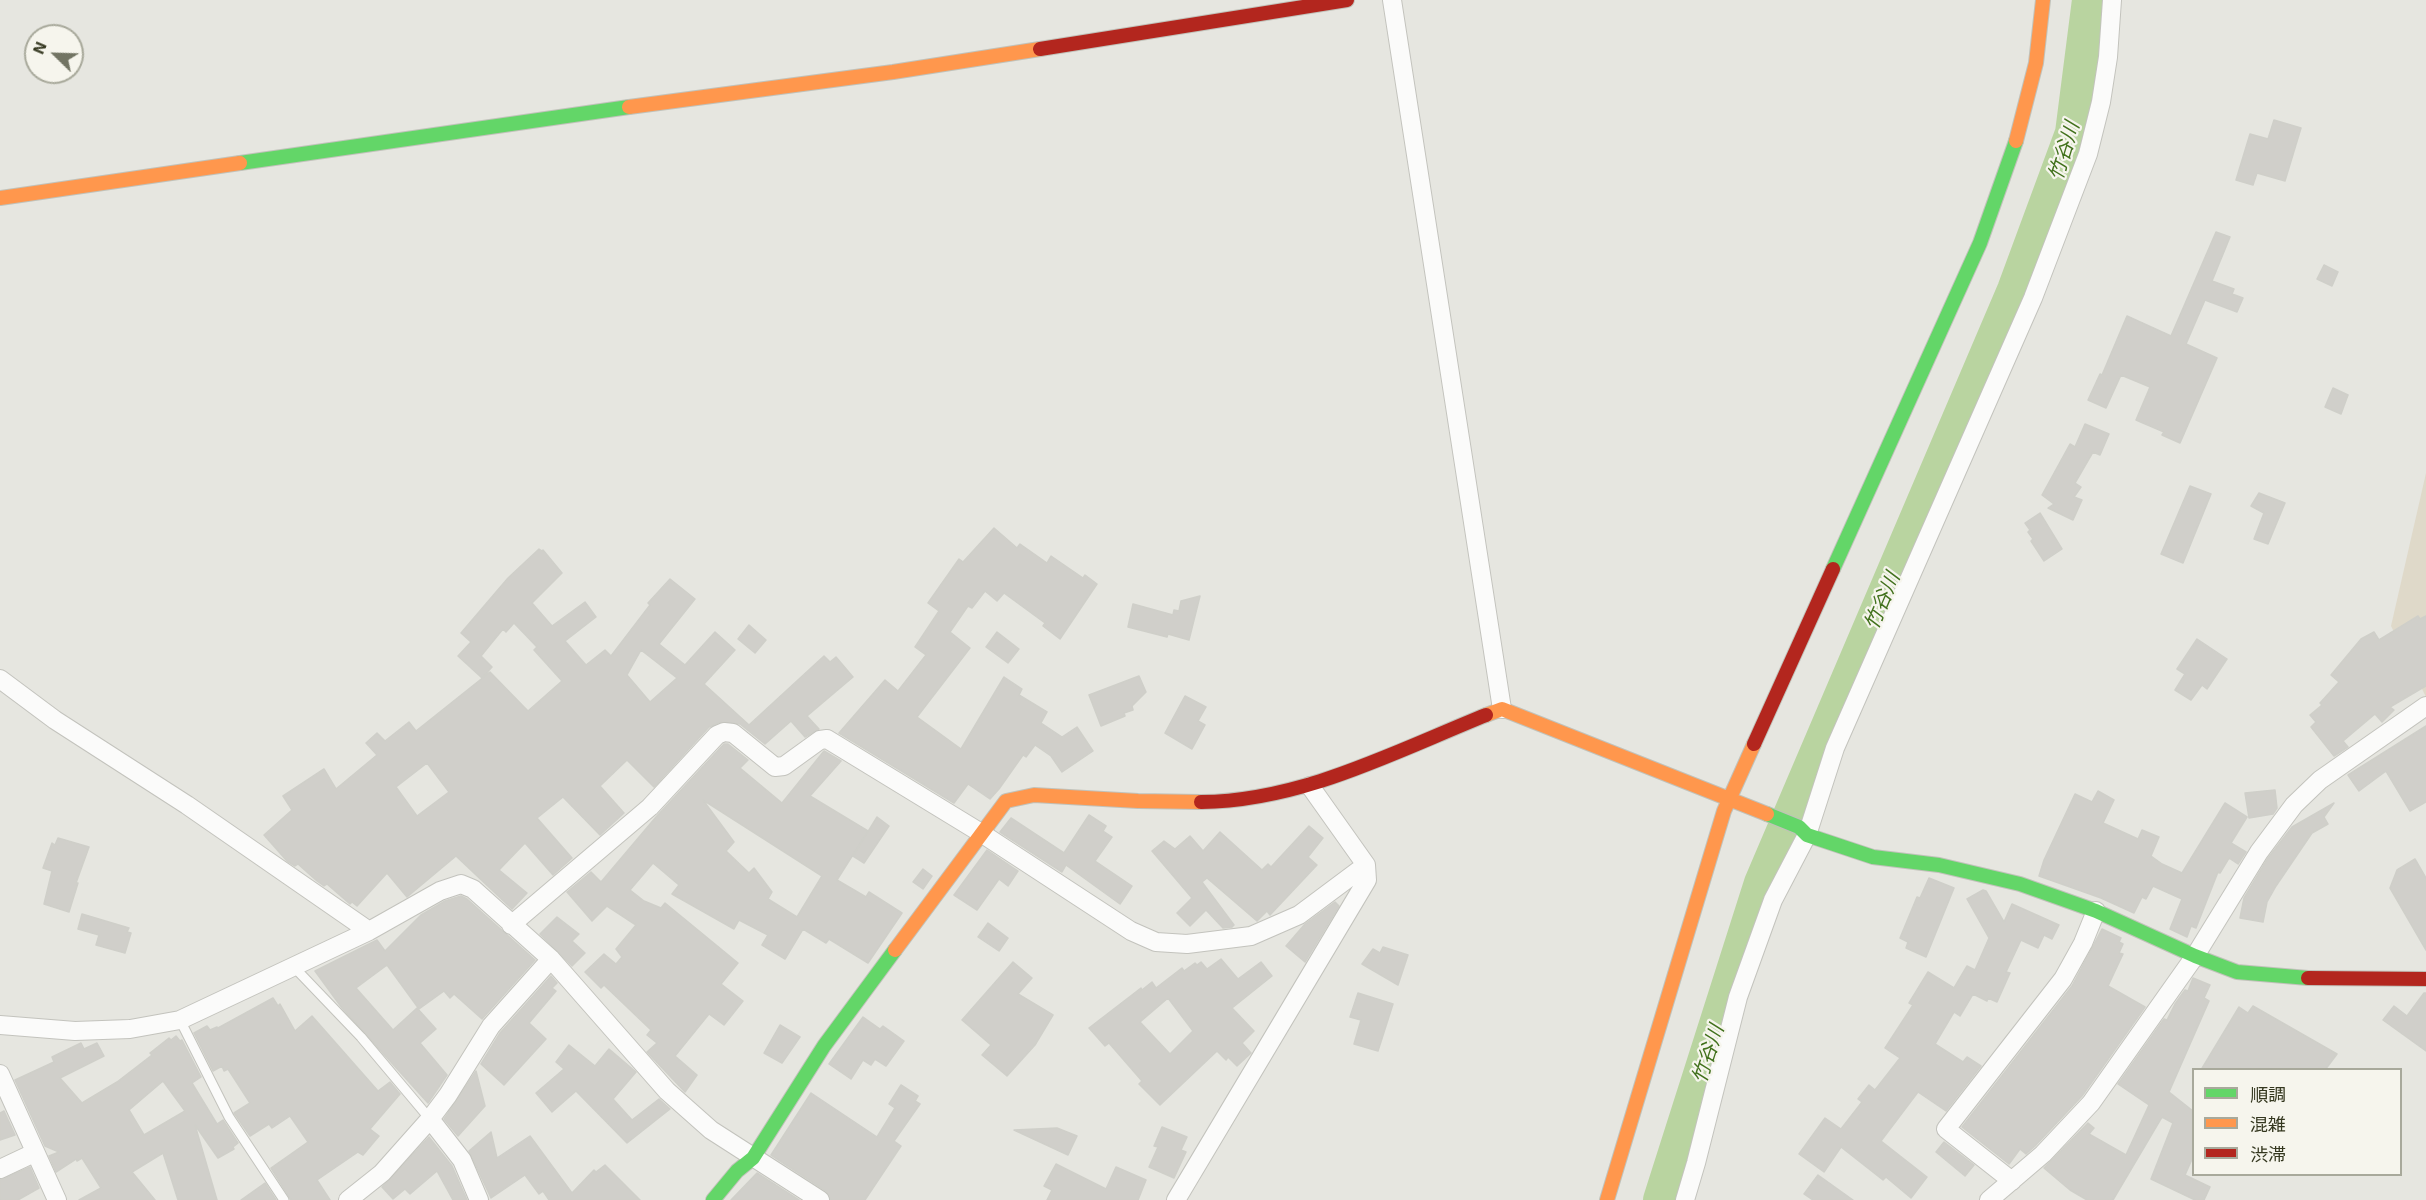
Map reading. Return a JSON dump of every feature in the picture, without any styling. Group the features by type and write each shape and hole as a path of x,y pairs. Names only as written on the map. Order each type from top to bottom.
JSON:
{"street":[{"path":"0,198 515,122 893,72 1347,0"},
{"path":"1392,0 1502,709"},
{"path":"1607,1200 1734,800 1980,243 2011,160 2030,88 2043,0"},
{"path":"1685,1200 1738,997 1773,900 1803,831 1834,748 2060,233 2088,154 2101,102 2108,57 2112,0"},
{"path":"0,679 55,720 187,805 369,931"},
{"path":"1991,1200 2043,1154 2091,1102 2195,956 2259,852 2294,805 2320,780 2426,706"},
{"path":"713,1200 737,1171 753,1158 824,1046 1005,801 1034,795 1222,801 1281,795 1310,786 1502,709 1873,857 1939,866 2020,884 2096,911 2195,956 2237,972 2289,978 2426,979"},
{"path":"511,925 650,807 717,735 724,732 733,733 775,767 784,766 820,740 827,739 981,833 1131,931 1156,942 1188,944 1251,936 1299,915 1366,865"},
{"path":"1176,1200 1367,880 1366,865 1310,786"},
{"path":"0,1024 75,1031 130,1029 180,1020 369,931 431,895 461,884 473,889 551,959 667,1092 711,1130 820,1200"},
{"path":"2012,1181 1946,1129 2063,979 2083,943 2096,911"},
{"path":"348,1200 382,1173 430,1119 448,1095 491,1026 551,959"},
{"path":"0,1074 57,1200"},
{"path":"430,1119 462,1160 479,1200"},
{"path":"0,1169 34,1153"}],"lane":[{"path":"293,966 361,1037 430,1119"},
{"path":"180,1020 229,1117 284,1200"}],"shaded area":[{"path":"2426,473 2426,697 2391,626"}],"building":[{"path":"2274,120 2301,128 2285,181 2257,173 2253,185 2236,180 2250,134 2268,139"},
{"path":"2216,232 2230,237 2212,281 2234,289 2232,294 2243,298 2237,312 2205,300 2186,344 2217,358 2180,443 2162,435 2164,432 2136,420 2150,387 2121,375 2106,408 2088,400 2100,374 2102,375 2127,316 2171,336"},
{"path":"2324,265 2338,272 2332,286 2317,279"},
{"path":"2333,388 2348,395 2341,414 2325,407"},
{"path":"2085,424 2109,434 2100,455 2093,452 2075,483 2081,487 2074,497 2082,500 2073,520 2048,508 2054,504 2042,495 2070,444 2075,447"},
{"path":"2190,486 2211,494 2183,563 2161,554"},
{"path":"2259,493 2285,503 2268,544 2254,539 2264,513 2251,506"},
{"path":"2040,513 2062,549 2044,561 2031,541 2033,539 2028,532 2030,530 2025,523"},
{"path":"994,528 1017,548 1020,544 1047,563 1051,556 1083,578 1085,575 1097,584 1060,639 1043,626 1045,623 1004,593 997,601 985,591 972,608 968,606 950,632 970,648 917,717 961,749 1004,677 1022,689 1019,695 1047,712 1041,723 1062,737 1077,727 1093,751 1062,772 1051,756 1035,745 1026,757 1023,755 990,799 968,784 954,803 839,733 885,680 898,691 926,655 915,647 939,611 928,603 959,559 963,562"},
{"path":"539,549 543,550 562,573 532,603 552,626 585,602 596,617 565,641 586,665 605,650 611,656 650,605 648,603 670,579 695,599 659,644 685,665 715,632 735,650 704,684 749,725 824,656 830,662 836,657 853,677 807,716 819,729 805,737 791,721 765,744 740,724 720,722 709,727 654,787 627,760 600,786 624,813 600,835 563,797 537,818 572,858 553,875 525,843 499,870 527,893 512,909 456,856 407,897 387,873 357,906 352,902 350,904 327,884 324,886 317,881 298,864 295,866 287,861 264,835 292,810 283,796 324,769 336,789 377,755 366,743 377,733 385,741 409,722 416,731 490,672 528,711 562,681 534,650 537,647 514,623 506,632 503,629 481,656 492,667 482,678 458,656 471,642 461,633 508,578","holes":["641,650 677,678 650,702 627,675","427,763 449,792 417,816 396,787"]},
{"path":"1200,596 1189,640 1128,627 1133,604 1173,615 1174,610 1179,611 1181,601"},
{"path":"2418,616 2420,619 2426,616 2426,686 2390,707 2394,710 2382,722 2375,714 2343,741 2348,747 2334,756 2311,727 2316,722 2310,715 2322,705 2320,703 2339,682 2331,675 2361,639 2374,632 2379,640"},
{"path":"749,625 766,640 755,653 738,639"},
{"path":"997,632 1019,649 1008,663 986,647"},
{"path":"2197,639 2227,659 2207,689 2202,685 2191,700 2175,690 2185,674 2177,669"},
{"path":"1139,676 1146,692 1132,706 1133,710 1101,726 1089,695"},
{"path":"1185,696 1206,707 1198,721 1205,725 1192,749 1165,733"},
{"path":"2426,726 2426,802 2410,811 2386,771 2359,791 2348,775"},
{"path":"724,744 728,744 748,760 740,768 782,803 824,751 841,761 810,796 868,831 837,880 866,897 869,892 902,913 868,963 829,939 826,943 803,929 785,959 762,945 768,935 739,920 734,929 672,894 679,885 653,863 630,890 644,901 661,908 665,903 738,963 721,984 743,1001 724,1025 709,1014 675,1056 697,1075 685,1092 647,1052 657,1043 647,1035 651,1030 604,985 601,988 585,972 604,954 616,964 622,957 616,949 636,925 607,906 592,921 567,892 591,872 601,882 656,817","holes":["703,800 822,876 797,917 768,899 772,892 754,868 749,873 726,851 734,842"]},
{"path":"2275,790 2277,808 2273,814 2249,818 2245,793"},
{"path":"2098,791 2114,800 2103,823 2138,839 2142,830 2159,837 2151,856 2182,873 2225,803 2247,817 2231,843 2246,852 2238,864 2229,858 2220,873 2218,872 2196,928 2191,926 2187,937 2170,929 2182,899 2153,886 2146,899 2142,897 2134,913 2101,898 2039,876 2044,860 2075,794 2092,802"},
{"path":"2334,803 2324,817 2328,824 2312,833 2276,886 2267,902 2263,922 2240,918 2244,898 2268,858 2292,827"},
{"path":"1089,815 1106,826 1103,831 1112,837 1095,861 1132,886 1120,904 1066,865 1062,872 1000,832 1011,818 1064,853"},
{"path":"877,817 889,826 864,863 853,856"},
{"path":"1309,826 1323,838 1308,857 1317,865 1270,915 1267,911 1257,921 1207,878 1202,882 1234,925 1232,927 1223,928 1206,910 1190,926 1177,913 1192,898 1152,851 1164,841 1175,849 1190,836 1203,851 1220,832 1262,870 1268,864 1271,867"},
{"path":"58,838 89,847 76,883 78,883 69,912 44,904 52,871 43,868 52,843 55,845"},
{"path":"987,850 1018,871 1008,886 999,879 977,910 954,895"},
{"path":"2415,859 2426,878 2426,950 2390,888 2397,870"},
{"path":"923,869 932,876 923,889 913,882"},
{"path":"1929,878 1954,888 1926,957 1906,948 1908,942 1900,938 1917,897 1920,898"},
{"path":"1983,890 1986,891 2004,922 2012,904 2059,925 2052,939 2044,935 2038,948 2021,940 2006,972 2010,973 1997,1002 1988,998 1987,1001 1973,994 1960,1016 1954,1012 1935,1044 1963,1062 1967,1057 1981,1066 1946,1111 1918,1092 1881,1141 1927,1177 1911,1198 1886,1177 1883,1180 1841,1147 1824,1172 1799,1154 1825,1118 1841,1129 1862,1102 1858,1099 1869,1085 1875,1090 1900,1058 1885,1048 1913,1005 1909,1003 1928,972 1954,988 1967,966 1975,970 1989,938 1967,899"},
{"path":"461,896 535,960 482,1019 454,994 450,998 444,991 419,1009 387,965 356,988 393,1030 417,1008 436,1029 420,1043 447,1075 428,1103 342,1008 315,971 377,940 385,951 421,915 445,901"},
{"path":"1335,902 1339,906 1305,962 1286,946 1305,924"},
{"path":"82,914 129,928 127,932 131,933 125,953 96,945 99,935 78,929"},
{"path":"557,917 579,934 572,941 585,953 572,966 540,934"},
{"path":"988,923 1008,938 999,951 978,937"},
{"path":"2102,929 2121,938 2119,942 2123,944 2119,953 2123,954 2108,986 2145,1007 2082,1096 2035,1146 2026,1154 2020,1149 2009,1164 1962,1127 2072,986"},
{"path":"1383,947 1408,955 1398,985 1362,964 1373,949 1380,953"},
{"path":"1221,959 1238,979 1261,962 1272,976 1232,1008 1254,1031 1242,1043 1251,1053 1237,1066 1217,1051 1160,1105 1139,1084 1142,1081 1109,1043 1105,1046 1089,1028 1152,982 1156,988 1182,968 1184,971 1195,963 1197,965 1201,962 1207,969","holes":["1168,998 1193,1031 1170,1054 1140,1022"]},
{"path":"1013,962 1032,978 1018,994 1053,1015 1035,1045 1007,1076 982,1055 991,1045 962,1020"},
{"path":"551,976 557,983 552,988 556,991 529,1023 546,1039 504,1085 481,1064 500,1033"},
{"path":"2193,978 2210,985 2204,998 2209,1001 2169,1092 2192,1110 2192,1159 2185,1175 2210,1187 2204,1200 2195,1200 2151,1179 2173,1123 2162,1117 2113,1200 2087,1200 2070,1190 2044,1168 2088,1123 2094,1128 2089,1134 2126,1155 2149,1105 2118,1084 2164,1019 2167,1020 2185,990 2188,991"},
{"path":"1358,993 1393,1004 1378,1051 1354,1044 1361,1020 1350,1017"},
{"path":"2426,993 2426,1051 2383,1020 2394,1006 2407,1016"},
{"path":"273,998 278,1006 280,1004 295,1031 312,1016 378,1091 390,1082 400,1094 370,1129 379,1136 363,1155 358,1152 317,1180 330,1200 291,1200 271,1168 308,1142 290,1116 272,1128 269,1124 250,1136 234,1113 250,1103 228,1069 224,1071 222,1066 213,1071 194,1033 207,1026 210,1030 218,1028"},
{"path":"2253,1006 2337,1054 2326,1068 2202,1068 2239,1007 2248,1013"},
{"path":"863,1017 880,1029 883,1026 904,1041 886,1066 875,1059 871,1065 863,1060 851,1079 829,1064"},
{"path":"780,1025 800,1037 782,1063 764,1053"},
{"path":"176,1036 180,1041 182,1040 201,1077 192,1083 217,1124 223,1120 238,1143 233,1147 234,1149 218,1158 195,1125 217,1200 178,1200 163,1153 132,1172 155,1200 79,1200 101,1188 82,1158 77,1161 76,1159 56,1172 49,1156 59,1152 45,1146 15,1080 54,1062 52,1057 81,1043 84,1049 97,1043 104,1056 60,1078 82,1103 117,1082 152,1055 150,1053 169,1038 171,1040","holes":["163,1081 185,1111 144,1135 129,1110"]},
{"path":"569,1045 595,1066 609,1049 636,1072 613,1099 632,1120 659,1099 670,1109 627,1143 576,1091 552,1112 536,1093 564,1069 556,1062"},
{"path":"476,1071 485,1106 458,1136 444,1119"},
{"path":"901,1085 918,1096 915,1101 920,1104 894,1141 901,1146 865,1200 831,1200 826,1191 771,1155 811,1093 877,1137 895,1108 889,1104"},
{"path":"4,1111 15,1135 0,1140 0,1113"},
{"path":"1162,1127 1187,1137 1181,1150 1186,1152 1174,1178 1149,1167 1158,1147 1154,1146"},
{"path":"1057,1128 1077,1136 1068,1155 1014,1130"},
{"path":"491,1132 497,1158 530,1136 572,1193 594,1170 596,1172 605,1165 640,1200 549,1200 543,1191 539,1194 525,1175 491,1198 469,1151"},
{"path":"429,1137 452,1166 467,1200 453,1200 437,1171 410,1194 405,1189 393,1199 382,1187"},
{"path":"1944,1142 1974,1165 1965,1176 1936,1152"},
{"path":"1056,1164 1106,1189 1116,1167 1146,1180 1138,1200 1047,1200 1052,1190 1044,1186"},
{"path":"30,1167 39,1188 18,1200 0,1200 0,1180"},
{"path":"757,1173 799,1200 731,1200"},
{"path":"1818,1175 1853,1200 1813,1200 1804,1194"},
{"path":"265,1183 276,1200 241,1200"}],"waterway":[{"name":"竹谷川","path":"1661,1200 1762,883 2015,290 2073,133 2090,0"}],"traffic: fast":[{"path":"240,163 629,107"},
{"path":"1833,569 1980,243 2016,141"},
{"path":"1767,814 1799,827 1807,835 1873,857 1939,865 2020,884 2096,911 2195,956 2237,972 2308,978"},
{"path":"713,1200 737,1171 753,1158 824,1046 895,950"}],"traffic: slow":[{"path":"2016,141 2036,63 2043,0"},
{"path":"629,107 893,72 1040,49"},
{"path":"0,198 240,163"},
{"path":"1486,715 1502,709 1767,814"},
{"path":"1607,1200 1724,811 1754,744"},
{"path":"895,950 1006,801 1034,795 1201,802"}],"traffic: jam":[{"path":"1040,49 1347,0"},
{"path":"1754,744 1833,569"},
{"path":"1201,802 1275,793 1311,784 1382,759 1486,715"},
{"path":"2308,978 2426,979"}]}
